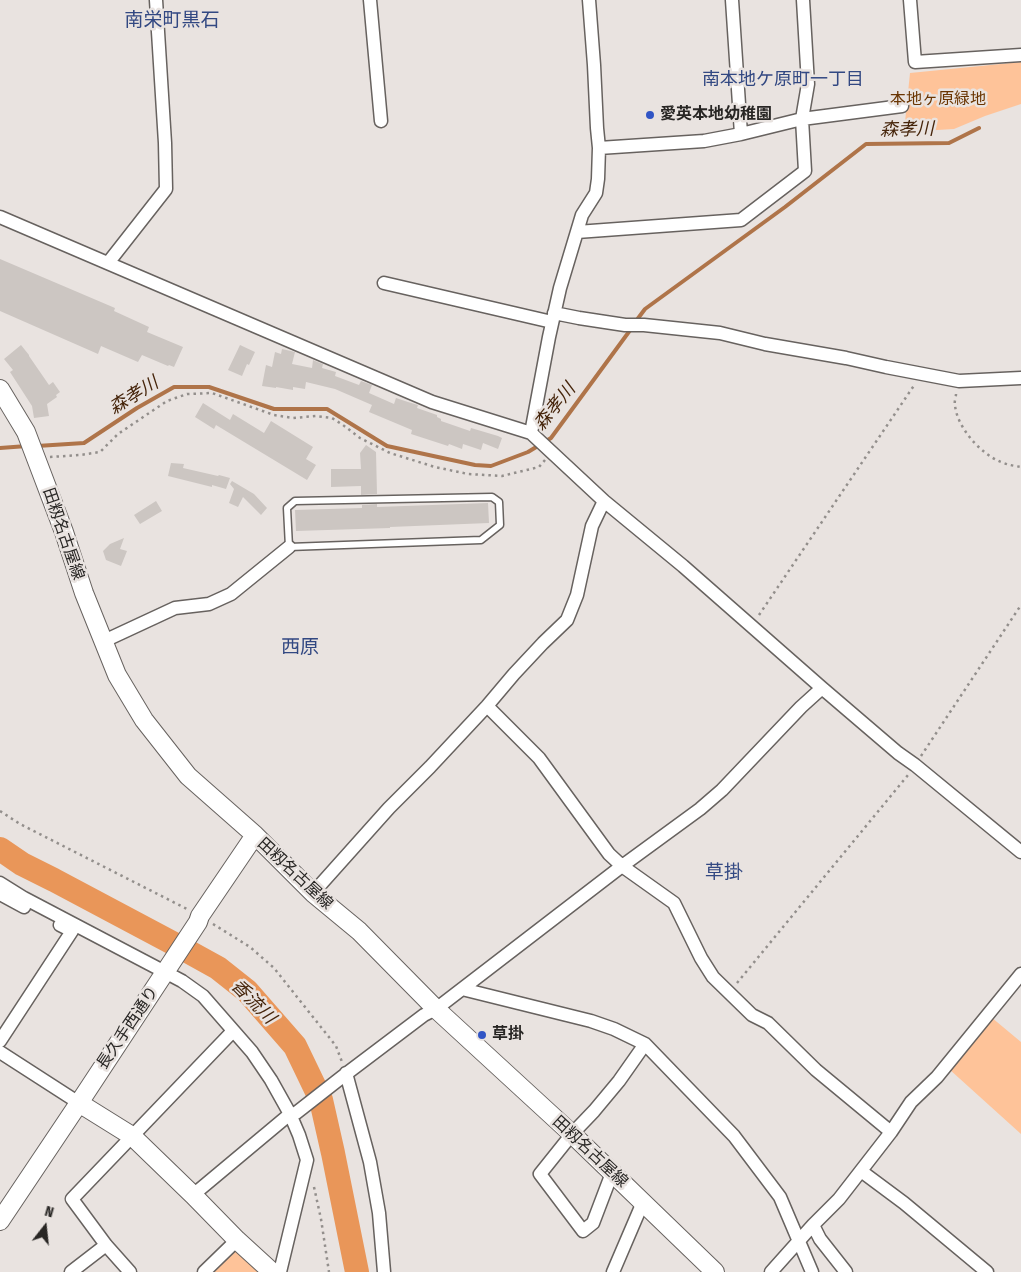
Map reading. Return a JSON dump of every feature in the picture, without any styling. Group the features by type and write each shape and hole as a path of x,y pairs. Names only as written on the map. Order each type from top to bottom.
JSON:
{"main road":[{"name":"田籾名古屋線","path":"0,389 26,432 64,532 84,593 117,675 149,727 188,776 254,835 313,893 358,932 436,1009 572,1134 715,1272"},
{"name":"長久手西通り","path":"0,1221 167,970 254,835"},
{"path":"79,1103 132,1136 272,1272"}],"street":[{"path":"108,263 166,189 156,0"},
{"path":"370,0 381,121"},
{"path":"534,435 553,318 560,288 582,215 596,193 598,179 599,148 589,0"},
{"path":"732,0 741,134"},
{"path":"577,232 741,220 805,171 802,119 808,84 803,0"},
{"path":"910,0 915,62 1021,54"},
{"path":"599,148 704,141 802,119 902,106"},
{"path":"0,217 432,402 534,435 604,501 683,566 822,688 898,753 1021,852"},
{"path":"384,283 553,318 578,318 625,326 720,333 765,344 846,358 958,381 1021,378"},
{"path":"313,893 390,808 487,706 519,668 567,620 577,595 592,526 604,501"},
{"path":"104,641 175,608 208,604 231,594 289,547"},
{"path":"193,1195 344,1075 424,1015 436,1009 622,866 700,809 722,790 801,706 822,688"},
{"path":"487,706 539,758 609,854 622,866 674,902 701,958 713,977 752,1015 768,1023 816,1070 891,1132"},
{"path":"0,883 24,898 167,970 203,996 252,1052 293,1114 307,1160 280,1272"},
{"path":"0,894 72,931 0,1041"},
{"path":"771,1272 839,1199 891,1132 911,1102 936,1077 1021,974"},
{"path":"462,989 591,1021 614,1028 645,1044 734,1136 780,1197 812,1272"},
{"path":"130,1272 106,1245 72,1199 233,1031"},
{"path":"612,1173 593,1223 584,1231 540,1174 572,1134 619,1081 645,1044"},
{"path":"0,1052 79,1103"},
{"path":"344,1075 370,1162 379,1213 384,1272"},
{"path":"861,1171 904,1203 987,1272"},
{"path":"613,1272 643,1202"},
{"path":"813,1225 820,1239 846,1272"},
{"path":"204,1272 237,1240"},
{"path":"71,1272 106,1245"}],"lane":[{"path":"492,497 499,502 500,525 481,540 289,547 287,508 296,502 492,497"}],"path":[{"path":"751,627 922,374"},
{"path":"958,381 954,404 962,426 969,437 988,454 1001,462 1021,467"},
{"path":"36,458 100,452 118,434 167,402 187,394 212,393 274,415 294,418 316,416 332,418 360,438 390,453 435,467 468,474 502,476 538,467 552,452"},
{"path":"730,993 915,765 1021,605"},
{"path":"0,811 20,824 250,947 274,968 336,1046 344,1075"},
{"path":"307,1160 321,1219 329,1272"}],"green space":[{"name":"本地ヶ原緑地","path":"1021,62 1021,104 954,129 904,132 910,73"},
{"path":"991,1017 1021,1042 1021,1134 949,1069"},
{"path":"236,1251 259,1272 214,1272"}],"building":[{"path":"0,259 115,308 114,311 149,327 147,332 183,347 174,367 142,355 138,362 101,346 98,354 0,311"},
{"path":"21,345 49,385 53,382 60,392 56,395 57,397 47,404 49,416 34,418 32,406 10,372 13,370 4,359"},
{"path":"240,345 255,352 242,376 228,370"},
{"path":"282,349 295,352 292,364 312,368 313,360 323,364 322,368 336,372 335,376 359,385 361,381 372,385 369,393 394,404 396,398 418,405 417,408 437,415 441,421 470,431 471,428 498,436 502,438 498,449 483,443 481,450 463,444 462,449 411,434 412,430 369,412 372,405 335,389 306,382 305,389 293,387 293,390 262,386 266,365 272,367 275,352 281,354"},
{"path":"203,403 230,420 233,414 264,433 271,421 313,447 306,459 316,465 307,480 216,425 214,429 195,417"},
{"path":"366,445 376,452 377,494 361,495 361,486 331,487 331,469 361,469 360,453"},
{"path":"171,463 184,464 183,468 230,478 226,489 168,476"},
{"path":"232,481 254,494 267,508 261,515 243,497 238,507 229,503 234,489 230,484"},
{"path":"156,501 162,511 140,524 134,515"},
{"path":"488,503 489,523 296,531 295,510 362,508 362,505 377,504 377,507"},
{"path":"124,538 120,549 127,551 121,566 106,560 103,551 110,544"}],"waterway":[{"name":"森孝川","path":"636,321 645,309 785,207 866,144 949,143 979,128"},
{"name":"森孝川","path":"37,446 84,443 137,408 174,387 209,387 274,409 327,409 387,446 475,465 491,466 528,452 551,438 631,329"},
{"name":"森孝川","path":"0,448 27,446"},
{"name":"香流川","path":"0,849 22,864 218,968 247,991 295,1046 321,1100 357,1272"}],"place":[{"name":"愛英本地幼稚園","path":"650,115"},
{"name":"草掛","path":"482,1035"}],"district":[{"name":"南栄町黒石","path":"172,21"},
{"name":"南本地ケ原町一丁目","path":"783,80"},
{"name":"西原","path":"300,648"},
{"name":"草掛","path":"724,873"}]}
